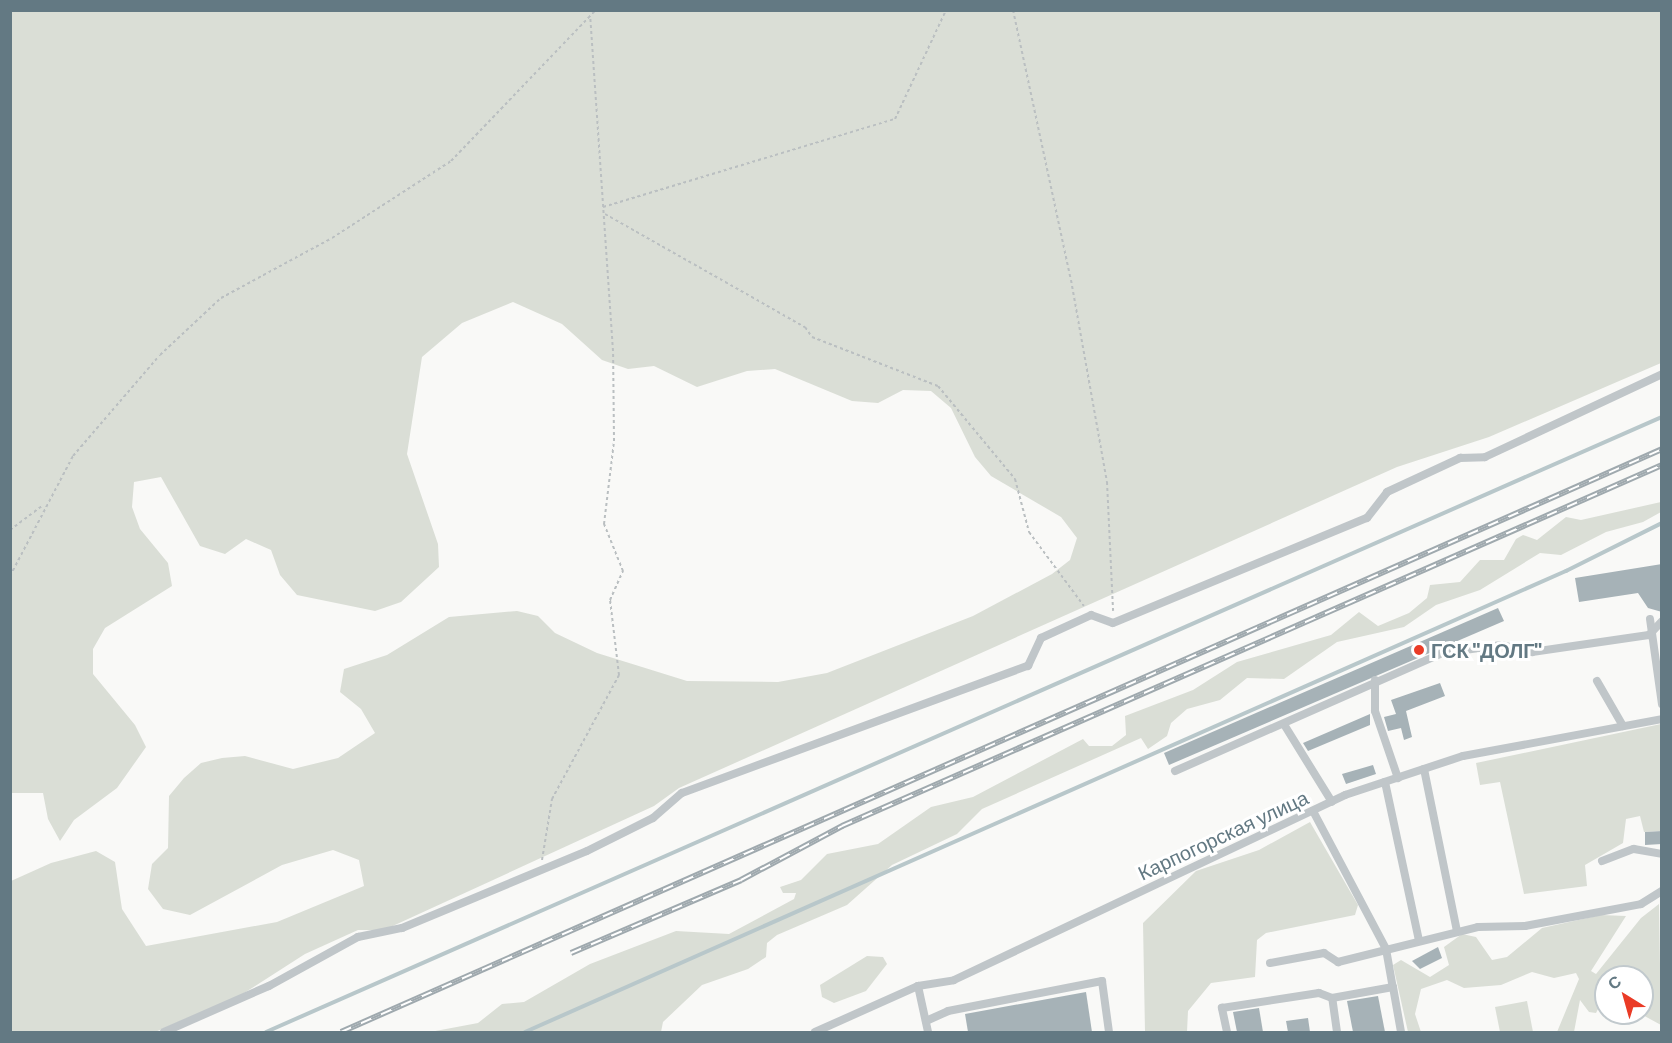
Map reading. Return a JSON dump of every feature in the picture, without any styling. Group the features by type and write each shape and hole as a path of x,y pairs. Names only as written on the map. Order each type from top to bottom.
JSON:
{"lane":[{"path":"164,1032 269,986 358,936 402,928 540,871 653,818 682,793 1028,666 1041,638 1091,615 1113,623 1367,518 1387,492 1460,458 1485,457 1662,374"},
{"path":"1650,619 1649,635 1662,704"},
{"path":"1175,771 1285,726 1375,680 1442,653 1501,645 1532,652 1649,635 1662,621"},
{"path":"1375,680 1375,711 1398,778"},
{"path":"1597,681 1623,726"},
{"name":"Карпогорская улица","path":"815,1032 918,986 954,980 1332,802 1385,782 1463,756 1662,719"},
{"path":"1285,726 1332,802"},
{"path":"1424,769 1457,931"},
{"path":"1385,782 1419,939"},
{"path":"1313,811 1386,949 1401,1032"},
{"path":"1602,861 1634,849 1662,854"},
{"path":"1270,963 1324,953 1338,962 1419,939 1457,931 1525,926 1641,904 1662,891"},
{"path":"926,1021 948,1011 1102,981 1109,1032"},
{"path":"918,986 928,1032"},
{"path":"1227,1032 1222,1008 1319,993 1332,998 1393,987"},
{"path":"1332,998 1337,1032"}],"path":[{"path":"10,576 44,505 73,456 160,355 221,298 332,238 451,161 596,10"},
{"path":"603,207 895,119 945,10"},
{"path":"1013,10 1071,280 1107,482 1113,623"},
{"path":"540,871 552,799 619,675 610,600 623,571 604,524 614,441 604,214 590,17"},
{"path":"604,214 805,327 812,337 938,386 1015,479 1029,532 1091,615"},
{"path":"10,530 44,505"}],"shaded area":[{"path":"10,11 1661,11 1661,363 1489,437 1397,467 679,788 654,806 384,930 358,930 305,954 241,995 155,1032 11,1032 11,881 51,863 96,851 115,862 122,909 146,946 277,922 364,886 359,860 333,850 282,865 190,915 163,909 148,889 152,864 168,848 169,796 184,778 201,763 222,758 245,756 293,769 338,758 375,733 361,709 340,692 344,669 387,655 449,617 517,611 538,616 555,633 597,653 687,681 778,682 827,673 973,616 1052,574 1070,560 1077,538 1061,517 991,476 975,457 951,408 931,391 903,390 878,403 852,401 775,369 747,371 697,387 654,366 628,369 602,360 562,324 513,302 462,323 422,357 407,454 438,544 439,567 401,602 375,611 297,595 280,575 271,550 246,539 225,554 200,546 161,477 134,482 132,507 140,529 168,563 172,586 105,628 93,649 93,674 135,725 146,747 117,788 74,820 60,841 48,819 43,793 11,793"},
{"path":"1661,502 1661,512 1643,522 1606,532 1561,555 1540,553 1480,590 1436,605 1404,627 1337,642 1284,679 1247,678 1220,700 1187,709 1171,723 1167,736 1148,749 1141,738 982,809 957,834 892,865 847,905 777,935 767,943 766,957 748,969 702,985 663,1022 661,1032 430,1032 478,1023 502,1004 524,1002 590,964 676,931 729,934 794,899 796,893 783,893 780,887 801,880 827,854 878,844 931,807 973,797 1083,739 1089,746 1112,746 1126,735 1125,716 1193,690 1237,662 1331,635 1359,612 1378,626 1409,613 1427,598 1430,585 1460,582 1480,560 1504,560 1516,539 1523,535 1537,540 1566,517 1581,520"},
{"path":"1661,724 1661,831 1644,832 1640,816 1626,819 1623,843 1585,865 1587,886 1524,894 1500,782 1480,785 1476,763"},
{"path":"1310,822 1358,905 1355,915 1266,933 1257,940 1255,977 1211,983 1188,1011 1187,1032 1145,1032 1143,923 1196,871 1259,850"},
{"path":"1659,904 1661,1025 1654,1021 1654,965 1603,965 1641,918"},
{"path":"1601,915 1626,916 1591,971 1594,973 1594,1013 1589,1012 1580,1000 1574,1032 1557,1032 1579,979 1576,973 1554,978 1532,972 1501,985 1464,988 1447,980 1421,989 1415,1014 1421,1032 1408,1032 1393,965 1401,960 1430,977 1449,965 1444,947 1462,934 1476,937 1492,960 1507,957 1542,928"},
{"path":"867,956 883,957 887,964 866,991 834,1003 822,997 820,985"},
{"path":"1527,1001 1533,1032 1500,1032 1495,1007"}],"building":[{"path":"1662,564 1662,612 1648,608 1638,593 1579,602 1575,578"},
{"path":"1498,608 1504,621 1169,765 1164,753"},
{"path":"1440,683 1445,696 1406,711 1412,737 1404,740 1401,728 1388,731 1384,717 1396,714 1391,700"},
{"path":"1370,714 1370,725 1308,751 1303,743"},
{"path":"1373,765 1376,774 1346,784 1342,774"},
{"path":"1662,831 1662,844 1645,845 1645,832"},
{"path":"1438,947 1442,958 1420,969 1412,961"},
{"path":"1086,992 1092,1032 968,1032 965,1014"},
{"path":"1378,996 1385,1032 1353,1032 1347,1001"},
{"path":"1259,1008 1263,1032 1237,1032 1233,1012"},
{"path":"1308,1018 1310,1032 1288,1032 1286,1021"}],"waterway":[{"path":"266,1032 1662,417"},
{"path":"525,1032 1566,571 1662,523"}],"railway":[{"path":"341,1032 1662,449"},
{"path":"571,953 741,880 842,826 1662,465"}],"place":[{"name":"ГСК \"ДОЛГ\"","path":"1419,650"}]}
